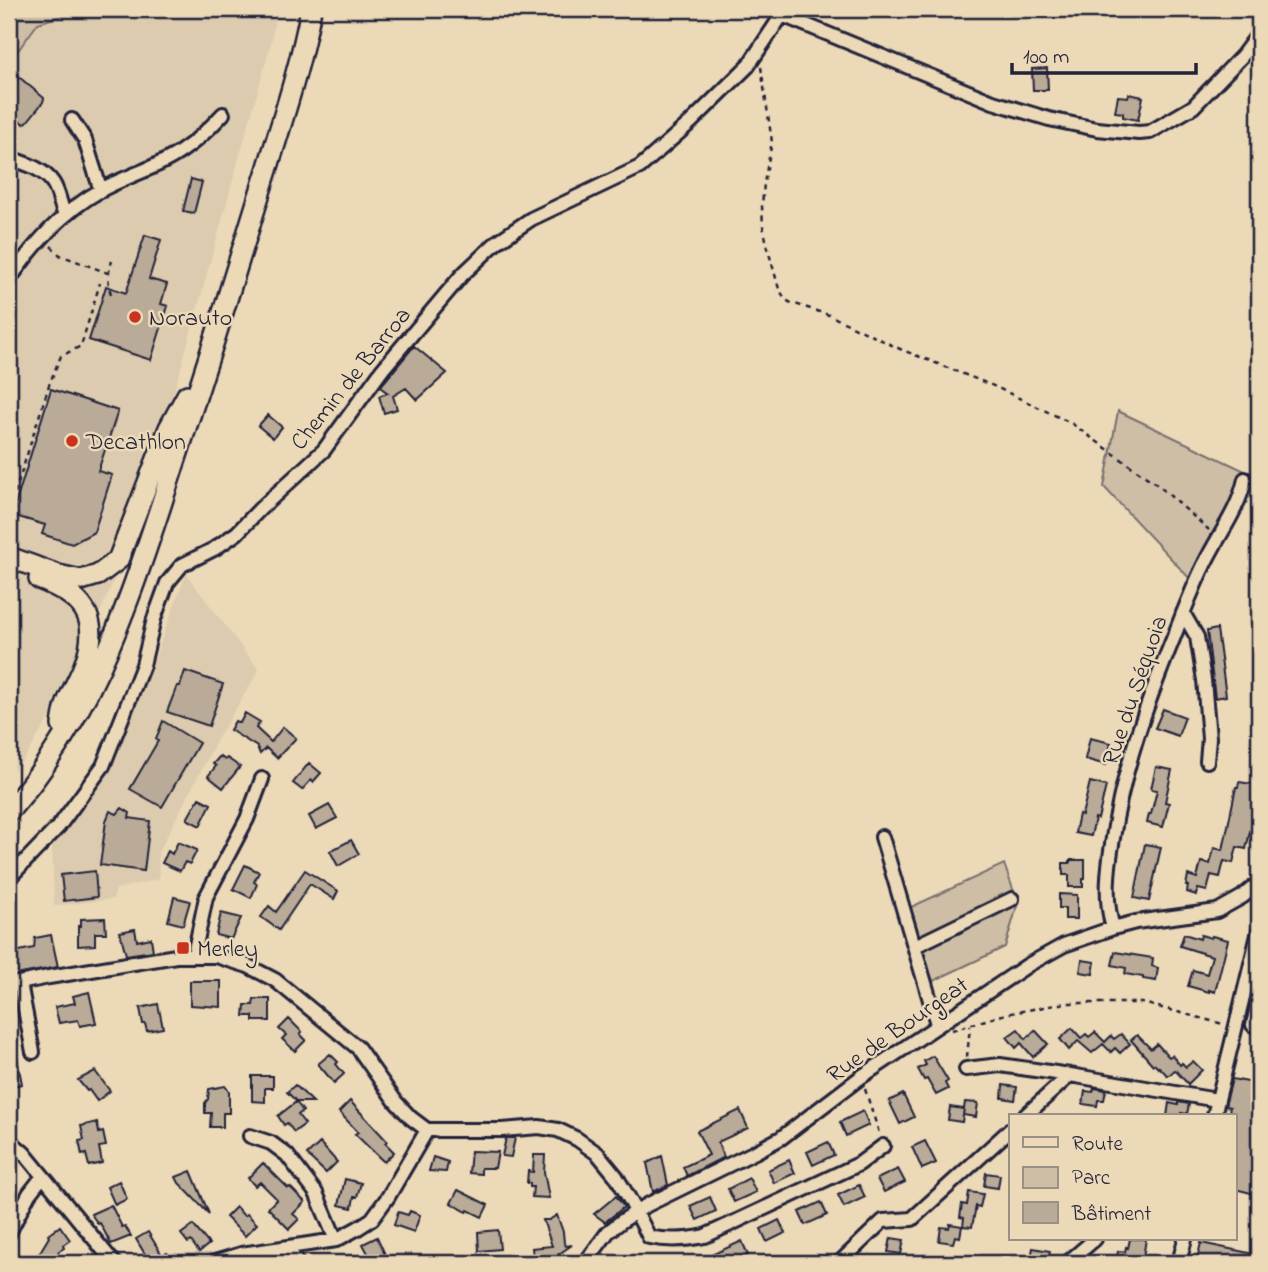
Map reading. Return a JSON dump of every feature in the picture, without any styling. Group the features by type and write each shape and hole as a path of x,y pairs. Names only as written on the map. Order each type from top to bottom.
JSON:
{"highway":[{"path":"9,798 62,725 97,656 127,582 270,126 291,50 298,9"},
{"path":"9,811 28,789 82,706 99,672 134,585 276,141 303,51 311,9"},
{"path":"9,557 58,575 81,580 98,575 118,560 169,428 187,395"},
{"path":"9,567 52,584 75,597 89,617 91,644 65,706 62,725"},
{"path":"9,819 39,785 82,720 113,652 120,621"}],"street":[{"path":"784,12 993,102 1097,130 1139,133 1150,132 1193,107 1242,56 1259,33"},
{"name":"Chemin de Barroa","path":"9,878 60,827 103,766 143,665 154,619 167,583 182,565 214,549 237,533 324,450 382,370 462,275 497,242 531,219 640,167 748,66 784,12"},
{"path":"9,280 37,243 65,215 101,191 182,151 223,114"},
{"path":"72,120 85,140 101,191"},
{"path":"9,158 39,170 48,177 54,184 65,215"},
{"name":"Rue du Séquoia","path":"1113,928 1107,888 1116,817 1126,772 1157,678 1183,613 1204,563 1226,527 1242,493 1245,479"},
{"path":"1183,613 1197,638 1204,680 1209,738 1207,761"},
{"path":"194,955 206,897 247,818 262,779"},
{"path":"882,837 937,1024"},
{"name":"Rue de Bourgeat","path":"585,1263 608,1232 635,1212 781,1138 861,1077 1028,965 1064,945 1113,928 1136,922 1217,911 1242,897 1259,883"},
{"path":"915,946 1012,899"},
{"path":"1214,1114 1259,931"},
{"path":"33,1052 14,984 176,956 216,956 248,966 275,980 358,1048 396,1102 427,1130 539,1127 558,1130 577,1139 598,1154 615,1176 649,1237 665,1240 688,1240 705,1236 859,1164 883,1146"},
{"path":"1237,1023 1256,1025 1259,998"},
{"path":"966,1069 1000,1065 1217,1100"},
{"path":"1027,1114 1070,1075"},
{"path":"211,1263 241,1254 336,1240 372,1219 427,1130"},
{"path":"839,1263 883,1222 912,1219 1009,1131"},
{"path":"250,1136 271,1143 287,1155 316,1193 336,1240"},
{"path":"9,1140 24,1153 114,1263"},
{"path":"9,1233 29,1194 43,1176"},
{"path":"1067,1263 1094,1240"},
{"path":"1179,1263 1185,1240"},
{"path":"288,1248 297,1263"}],"path":[{"path":"759,50 772,142 764,183 763,226 779,289 784,297 789,302 829,315 901,349 996,387 1071,423 1159,486 1210,530 1218,541"},
{"path":"49,243 60,255 108,273"},
{"path":"111,294 108,273 112,261"},
{"path":"9,512 49,385 61,356 80,346 100,284"},
{"path":"9,536 15,515"},
{"path":"937,1024 943,1032 1006,1014 1066,1003 1143,1003 1237,1023"},
{"path":"967,1050 970,1026"},
{"path":"861,1077 883,1146"}],"shaded area":[{"path":"84,9 277,9 271,43 176,385 119,568 67,689 26,756 9,776 9,63 38,23"},
{"path":"186,574 259,670 218,738 158,853 159,879 116,889 113,899 54,906 52,841 111,752 154,660"}],"green space":[{"path":"9,9 84,9 38,23 9,63"},
{"path":"1118,411 1247,472 1222,539 1191,580 1104,487"},
{"path":"1004,864 1018,903 1005,947 931,982 920,951 925,945 916,938 907,909"}],"building":[{"path":"1047,68 1048,90 1033,90 1032,69"},
{"path":"19,77 44,98 24,124 9,113 9,90"},
{"path":"1129,94 1143,97 1138,120 1115,112 1118,96 1128,97"},
{"path":"191,179 202,182 194,213 183,211"},
{"path":"145,235 161,240 149,279 167,284 161,304 168,306 151,360 89,340 106,286 126,293"},
{"path":"414,346 447,373 417,400 406,388 393,396 397,409 384,413 379,396 388,393 380,387"},
{"name":"Decathlon","path":"51,389 118,411 98,471 112,475 94,532 72,544 42,534 45,525 12,515"},
{"path":"268,415 282,427 273,438 258,426"},
{"path":"1217,629 1226,696 1215,698 1207,631"},
{"path":"185,671 223,684 209,726 167,712"},
{"path":"1163,709 1185,717 1178,736 1155,728"},
{"path":"245,713 260,722 256,728 271,742 283,727 296,738 277,758 266,748 260,754 257,747 230,730 235,721 240,723"},
{"path":"163,721 199,743 162,807 130,789 158,741 156,739"},
{"path":"1090,738 1111,743 1106,765 1085,759"},
{"path":"220,756 240,767 223,788 208,776"},
{"path":"309,763 321,773 302,790 293,783"},
{"path":"1156,767 1172,770 1165,802 1169,803 1163,827 1147,823 1157,790 1151,789"},
{"path":"1090,782 1106,786 1091,836 1075,833"},
{"path":"1239,782 1259,785 1246,849 1237,847 1233,863 1224,861 1220,877 1211,875 1207,891 1198,889 1196,895 1187,892 1188,875 1197,878 1201,862 1210,864 1214,848 1223,850"},
{"path":"199,798 211,804 200,826 187,819"},
{"path":"329,805 337,818 316,829 309,816"},
{"path":"122,808 130,813 129,818 150,821 144,871 100,865 106,821 110,811 117,814"},
{"path":"351,840 359,854 338,866 330,851"},
{"path":"178,842 197,850 190,864 185,862 180,871 162,863 168,851 172,854"},
{"path":"1145,844 1161,847 1149,901 1134,898"},
{"path":"1070,860 1085,860 1083,887 1069,887 1069,875 1063,875 1063,863 1070,863"},
{"path":"245,865 259,872 251,898 233,889"},
{"path":"305,870 338,891 334,899 310,884 279,930 261,917 269,906 276,912"},
{"path":"95,871 97,897 64,901 61,875"},
{"path":"1059,894 1077,895 1077,919 1065,919 1065,908 1059,908"},
{"path":"174,897 190,901 183,925 168,921"},
{"path":"221,913 241,918 231,939 216,935"},
{"path":"105,918 106,933 95,933 95,945 78,946 78,926 81,926 81,919"},
{"path":"135,929 137,941 151,938 153,951 126,955 120,932"},
{"path":"1184,934 1200,939 1201,935 1228,940 1215,992 1188,986 1193,970 1207,974 1212,956 1180,946"},
{"path":"51,935 58,967 11,976 9,953 34,948 35,938"},
{"path":"1115,952 1153,958 1152,966 1158,968 1156,981 1125,974 1126,968 1112,965"},
{"path":"1082,960 1095,962 1093,974 1080,972"},
{"path":"190,981 221,981 221,1007 190,1005"},
{"path":"89,992 96,1023 80,1026 78,1020 59,1023 55,1007 75,1003 73,996"},
{"path":"254,999 270,999 270,1021 253,1021 253,1016 244,1016 245,1005 253,1005"},
{"path":"158,1004 163,1028 147,1031 140,1008"},
{"path":"289,1019 306,1040 295,1051 282,1039 286,1035 279,1029"},
{"path":"1072,1028 1081,1038 1086,1034 1089,1037 1095,1032 1105,1042 1111,1036 1114,1039 1121,1034 1130,1044 1120,1053 1115,1048 1111,1052 1103,1044 1092,1053 1078,1041 1069,1050 1060,1039"},
{"path":"1018,1029 1026,1039 1035,1030 1048,1044 1033,1057 1021,1043 1016,1048 1007,1037"},
{"path":"1137,1035 1151,1049 1157,1044 1180,1065 1182,1063 1186,1067 1193,1061 1202,1070 1188,1084 1175,1070 1168,1076 1153,1065 1131,1040"},
{"path":"330,1054 344,1074 334,1083 318,1064"},
{"path":"933,1056 948,1081 945,1083 948,1089 936,1095 918,1069 926,1065 924,1061"},
{"path":"17,1058 22,1084 9,1087 9,1060"},
{"path":"95,1071 110,1091 97,1101 78,1080"},
{"path":"252,1076 273,1076 273,1088 265,1088 265,1102 252,1101"},
{"path":"1232,1079 1259,1084 1259,1195 1236,1189 1236,1114 1228,1114 1230,1107 1225,1106"},
{"path":"295,1085 313,1102 297,1102 287,1092"},
{"path":"1003,1085 1017,1087 1015,1100 1002,1098"},
{"path":"225,1086 229,1091 229,1113 223,1113 223,1127 210,1127 211,1113 205,1113 209,1089"},
{"path":"1094,1088 1106,1090 1104,1100 1098,1100 1097,1106 1083,1104 1085,1091 1093,1092"},
{"path":"903,1094 914,1117 900,1124 889,1101"},
{"path":"350,1101 394,1152 384,1162 355,1134 358,1132 339,1112"},
{"path":"296,1102 303,1111 298,1115 305,1124 294,1132 287,1123 284,1125 278,1116"},
{"path":"965,1102 978,1103 976,1117 963,1115"},
{"path":"1178,1102 1189,1104 1187,1114 1167,1114 1169,1103 1178,1105"},
{"path":"950,1107 964,1109 962,1122 948,1120"},
{"path":"740,1110 748,1128 718,1142 724,1157 687,1176 683,1167 709,1155 697,1131"},
{"path":"863,1111 869,1125 846,1136 840,1122"},
{"path":"97,1122 99,1133 103,1132 106,1146 99,1147 102,1163 89,1166 86,1154 82,1155 79,1141 84,1140 81,1126"},
{"path":"506,1138 515,1138 511,1157 502,1156"},
{"path":"925,1141 936,1163 922,1169 912,1147"},
{"path":"828,1142 834,1155 813,1165 807,1152"},
{"path":"320,1143 337,1162 326,1173 307,1155"},
{"path":"471,1151 498,1152 495,1168 481,1168 481,1174 469,1173"},
{"path":"534,1155 545,1155 544,1172 549,1198 532,1197 533,1187 527,1183 528,1171 533,1172"},
{"path":"662,1156 668,1185 653,1192 647,1163"},
{"path":"433,1157 448,1162 446,1172 429,1171"},
{"path":"789,1160 795,1173 774,1183 768,1170"},
{"path":"263,1163 305,1202 293,1214 299,1219 289,1229 268,1208 277,1199 260,1182 255,1186 248,1178"},
{"path":"898,1169 905,1182 884,1192 877,1179"},
{"path":"191,1171 209,1214 176,1177"},
{"path":"986,1173 1000,1175 998,1188 984,1186"},
{"path":"749,1178 756,1192 734,1202 728,1189"},
{"path":"345,1179 361,1183 352,1208 339,1205"},
{"path":"119,1181 127,1199 115,1205 107,1187"},
{"path":"859,1185 865,1197 844,1207 838,1195"},
{"path":"458,1190 488,1205 482,1217 451,1203"},
{"path":"969,1192 983,1194 980,1207 976,1206 972,1227 963,1226 964,1218 960,1217 962,1204 967,1205"},
{"path":"616,1196 624,1207 605,1222 594,1214"},
{"path":"710,1197 716,1211 697,1220 690,1206"},
{"path":"821,1202 827,1215 805,1225 799,1212"},
{"path":"111,1205 122,1227 125,1226 131,1236 111,1244 100,1223 98,1224 91,1214"},
{"path":"236,1207 257,1224 245,1236 226,1217"},
{"path":"410,1211 420,1215 414,1232 394,1225 398,1212 408,1215"},
{"path":"557,1215 564,1243 566,1246 572,1245 556,1256 567,1263 534,1263 532,1248 552,1246 543,1220"},
{"path":"779,1220 785,1233 767,1242 761,1229"},
{"path":"950,1224 962,1226 960,1237 955,1236 953,1243 939,1241 941,1227 949,1228"},
{"path":"193,1225 209,1244 199,1252 191,1241 188,1243 181,1234"},
{"path":"60,1226 70,1240 63,1245 64,1248 59,1251 53,1263 37,1257 48,1235"},
{"path":"498,1230 500,1249 479,1251 478,1232"},
{"path":"148,1232 162,1255 167,1253 171,1261 143,1263 149,1261 136,1239"},
{"path":"377,1237 387,1259 373,1263 363,1244"},
{"path":"891,1238 904,1240 901,1254 888,1252"},
{"path":"1130,1240 1146,1240 1142,1263 1116,1263 1118,1251 1125,1252 1126,1247 1128,1248"},
{"path":"742,1241 748,1255 730,1263 694,1263"},
{"path":"1201,1243 1259,1255 1259,1263 1196,1263"},
{"path":"1033,1248 1050,1251 1048,1263 1030,1263"}],"place":[{"name":"Norauto","path":"135,317"},
{"name":"Decathlon","path":"72,441"},
{"name":"Merley","path":"183,948"}]}
